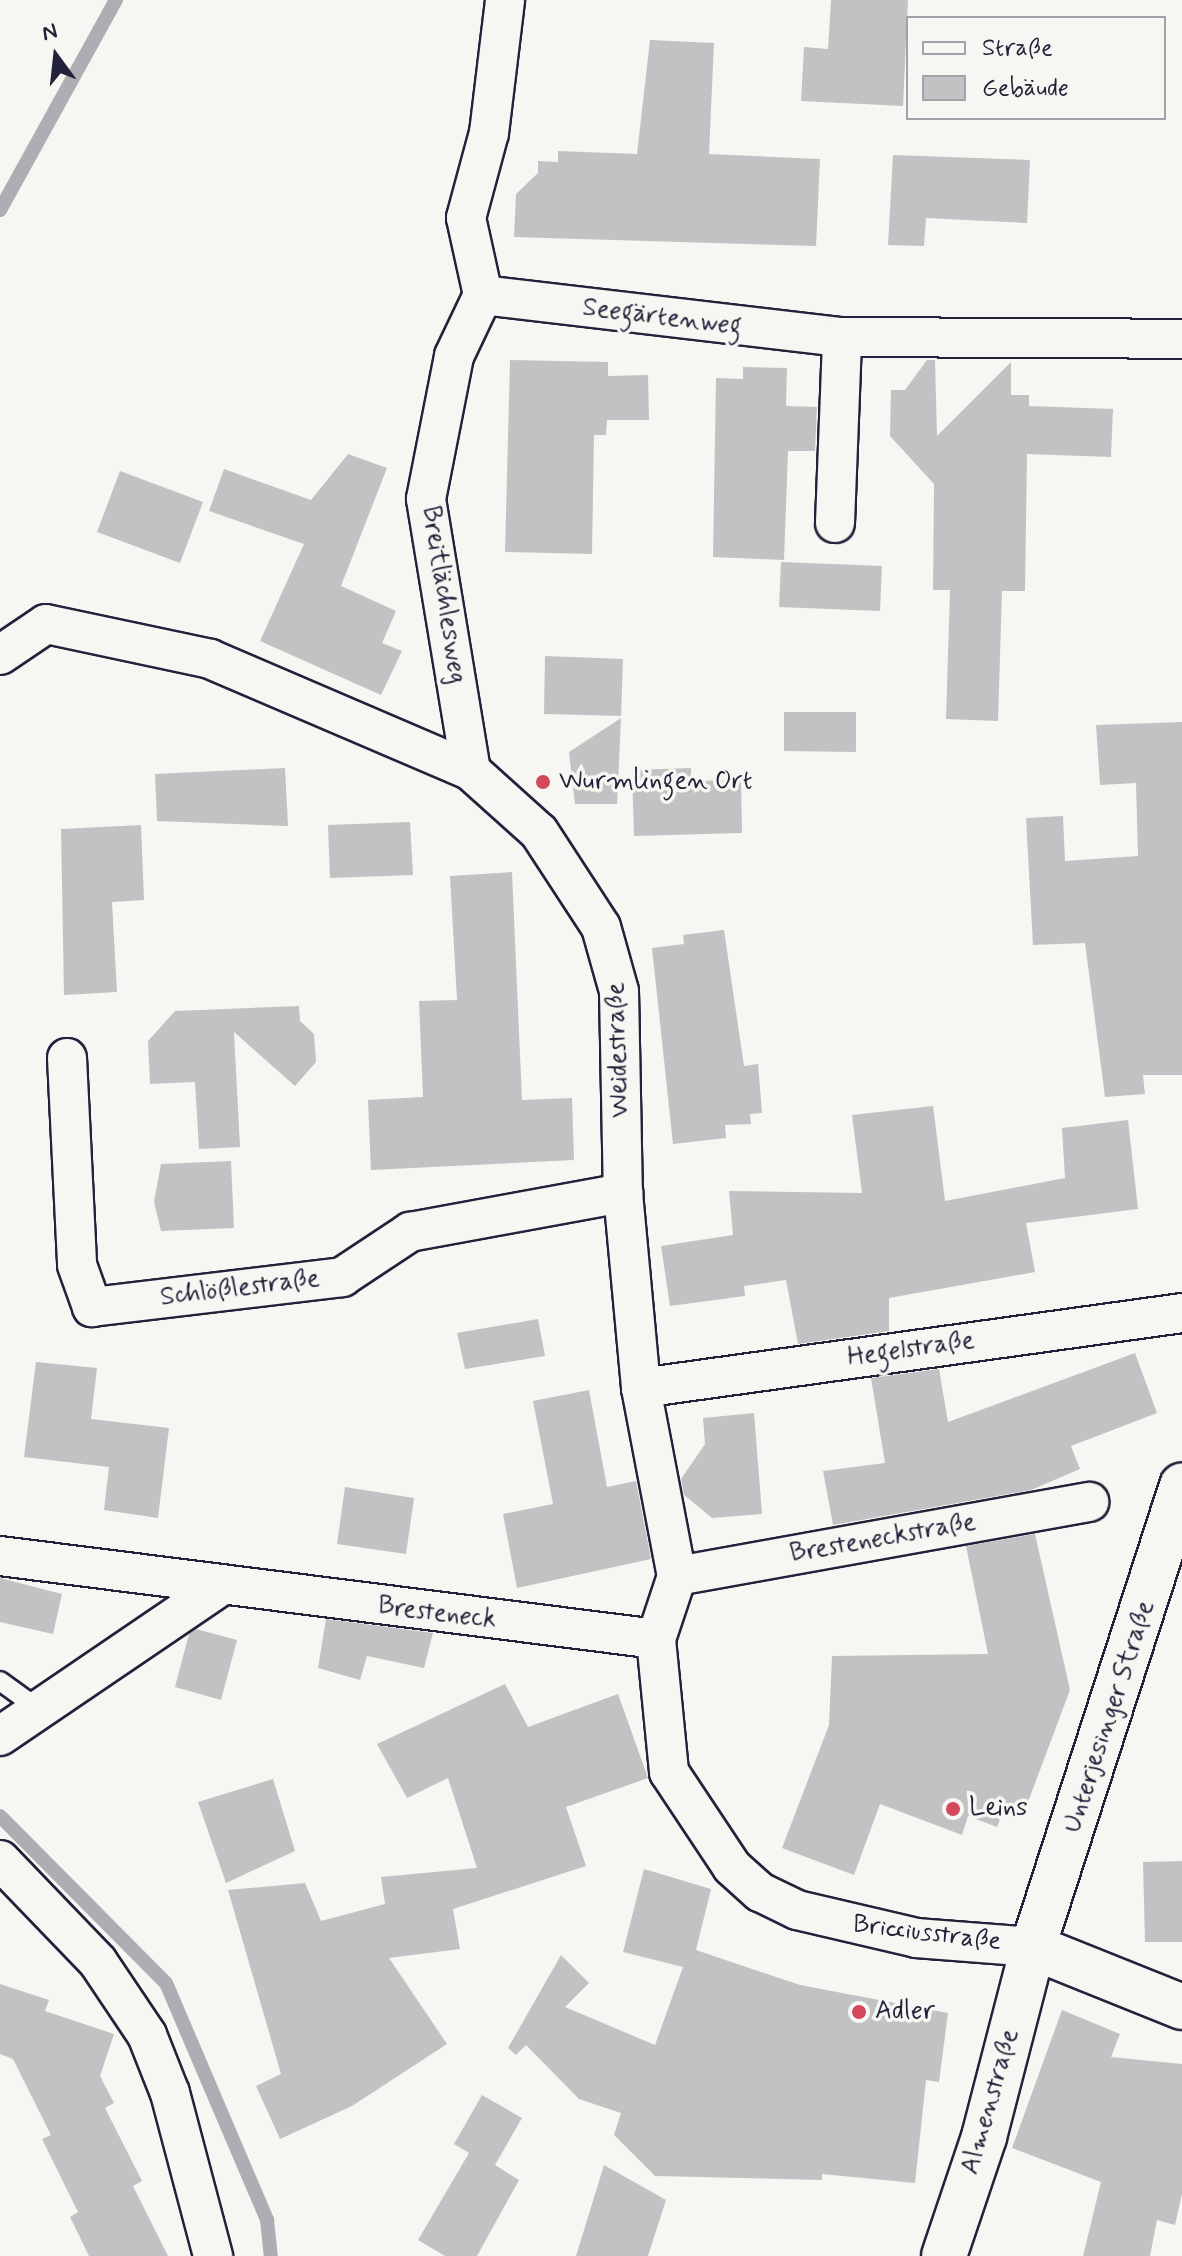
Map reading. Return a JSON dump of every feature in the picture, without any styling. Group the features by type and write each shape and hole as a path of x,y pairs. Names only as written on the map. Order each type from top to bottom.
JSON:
{"main road":[{"name":"Unterjesinger Straße","path":"1033,1947 1172,1558 1182,1485"},
{"name":"Bricciusstraße","path":"1033,1947 1182,2007"},
{"name":"Almenstraße","path":"944,2256 984,2137 1033,1947"}],"street":[{"path":"483,295 466,218 489,133 505,0"},
{"name":"Seegärtenweg","path":"483,295 842,337 1182,339"},
{"name":"Breitlächlesweg","path":"471,771 426,499 454,356 483,295"},
{"path":"835,523 842,337"},
{"name":"Weidestraße","path":"0,655 46,624 210,659 471,771 539,832 583,895 614,957 623,1193 641,1388 677,1576 656,1639"},
{"name":"Schlößlestraße","path":"67,1058 77,1265 92,1307 342,1277 410,1232 623,1193"},
{"name":"Hegelstraße","path":"641,1388 1182,1313"},
{"name":"Bresteneckstraße","path":"677,1576 1089,1502"},
{"name":"Bresteneck","path":"0,1556 218,1588 656,1639"},
{"path":"0,1736 218,1588"},
{"name":"Bricciusstraße","path":"656,1639 669,1772 710,1839 760,1892 797,1910 872,1930 1033,1947"},
{"path":"0,1860 98,1962 147,2035 170,2093 213,2256"}],"lane":[{"path":"0,1681 40,1710"}],"building":[{"path":"831,0 908,0 903,106 801,101 804,47 828,49"},
{"path":"650,40 714,43 709,154 820,159 816,246 514,237 516,194 538,173 538,161 558,162 558,151 637,154"},
{"path":"893,155 1030,160 1027,223 926,218 924,246 888,245"},
{"path":"510,360 608,362 608,376 648,375 649,420 607,420 606,435 594,435 592,554 505,552"},
{"path":"927,360 935,360 937,436 1011,362 1011,395 1029,395 1029,406 1113,409 1111,457 1027,454 1025,591 1002,591 998,721 946,719 950,590 933,590 934,484 890,436 891,390 905,390"},
{"path":"743,367 787,368 786,406 817,407 815,451 788,451 784,560 713,557 716,378 743,379"},
{"path":"348,454 387,468 341,586 396,611 382,643 402,651 381,695 260,641 304,544 209,511 224,469 311,500"},
{"path":"120,471 203,502 180,563 97,532"},
{"path":"781,562 882,566 880,611 779,607"},
{"path":"545,656 623,659 621,716 544,714"},
{"path":"784,712 856,712 856,752 784,751"},
{"path":"621,718 617,804 575,804 569,752"},
{"path":"1182,722 1182,1075 1143,1075 1145,1094 1105,1097 1085,943 1033,945 1026,818 1063,816 1065,861 1138,856 1136,783 1100,785 1096,725"},
{"path":"285,768 288,826 157,821 155,774"},
{"path":"691,768 691,781 741,780 742,833 634,836 632,770"},
{"path":"410,822 413,875 330,878 328,825"},
{"path":"141,825 144,900 112,902 117,992 64,995 61,829"},
{"path":"512,872 522,1100 572,1098 574,1160 371,1170 368,1100 423,1097 419,1001 457,1000 450,876"},
{"path":"724,930 744,1066 758,1064 762,1113 750,1114 751,1124 725,1125 726,1138 673,1144 652,948 684,944 683,935"},
{"path":"299,1006 300,1021 314,1034 316,1062 295,1086 234,1032 240,1147 199,1149 195,1082 150,1084 148,1041 175,1011"},
{"path":"933,1106 945,1201 1065,1178 1062,1128 1128,1120 1138,1209 1026,1223 1035,1272 889,1298 889,1331 798,1344 786,1280 744,1286 745,1296 670,1306 661,1246 733,1235 729,1191 862,1193 852,1115"},
{"path":"231,1161 234,1228 161,1231 154,1202 161,1164"},
{"path":"538,1319 545,1356 465,1369 457,1333"},
{"path":"1135,1353 1157,1413 1071,1446 1080,1469 1031,1490 833,1525 823,1471 885,1463 871,1378 939,1369 948,1422"},
{"path":"36,1362 97,1368 91,1419 169,1428 158,1518 104,1510 109,1467 24,1457"},
{"path":"589,1390 607,1487 636,1481 651,1559 517,1588 503,1514 553,1504 533,1401"},
{"path":"754,1413 762,1514 712,1518 684,1495 681,1479 705,1444 703,1418"},
{"path":"345,1487 414,1498 406,1554 337,1544"},
{"path":"1035,1534 1070,1690 1022,1818 1003,1811 997,1827 968,1816 962,1835 880,1804 854,1875 782,1848 829,1725 832,1656 988,1654 966,1546"},
{"path":"0,1578 62,1594 53,1634 0,1622"},
{"path":"326,1619 433,1633 424,1668 367,1656 360,1680 318,1668"},
{"path":"196,1629 237,1640 221,1700 175,1687 189,1634"},
{"path":"505,1684 528,1727 618,1694 648,1778 566,1807 586,1866 453,1909 460,1949 389,1958 447,2044 352,2106 280,2139 256,2086 281,2074 228,1890 305,1883 321,1921 385,1904 381,1877 477,1868 448,1778 407,1798 377,1744"},
{"path":"273,1779 295,1851 226,1883 198,1802"},
{"path":"1182,1861 1182,1942 1145,1942 1143,1862"},
{"path":"644,1869 711,1889 696,1950 800,1985 948,2013 939,2082 926,2080 915,2183 822,2174 822,2180 655,2176 614,2135 621,2113 579,2099 526,2045 516,2055 508,2048 561,1955 589,1983 565,2007 655,2045 683,1967 623,1952"},
{"path":"0,1984 49,2000 45,2011 114,2034 100,2076 114,2103 105,2108 142,2181 133,2186 168,2256 89,2256 70,2217 78,2212 42,2139 51,2135 13,2059 0,2054"},
{"path":"1062,2010 1120,2034 1111,2057 1182,2064 1182,2194 1175,2225 1157,2220 1150,2256 1083,2256 1101,2182 1012,2148"},
{"path":"482,2095 522,2118 495,2165 519,2180 477,2256 445,2256 418,2240 469,2153 454,2144"},
{"path":"604,2165 666,2200 648,2256 576,2256"}],"waterway":[{"path":"0,210 116,0"},
{"path":"0,1816 166,1983 267,2220 271,2256"}],"place":[{"name":"Wurmlingen Ort","path":"543,782"},
{"name":"Leins","path":"953,1809"},
{"name":"Adler","path":"859,2012"}]}
